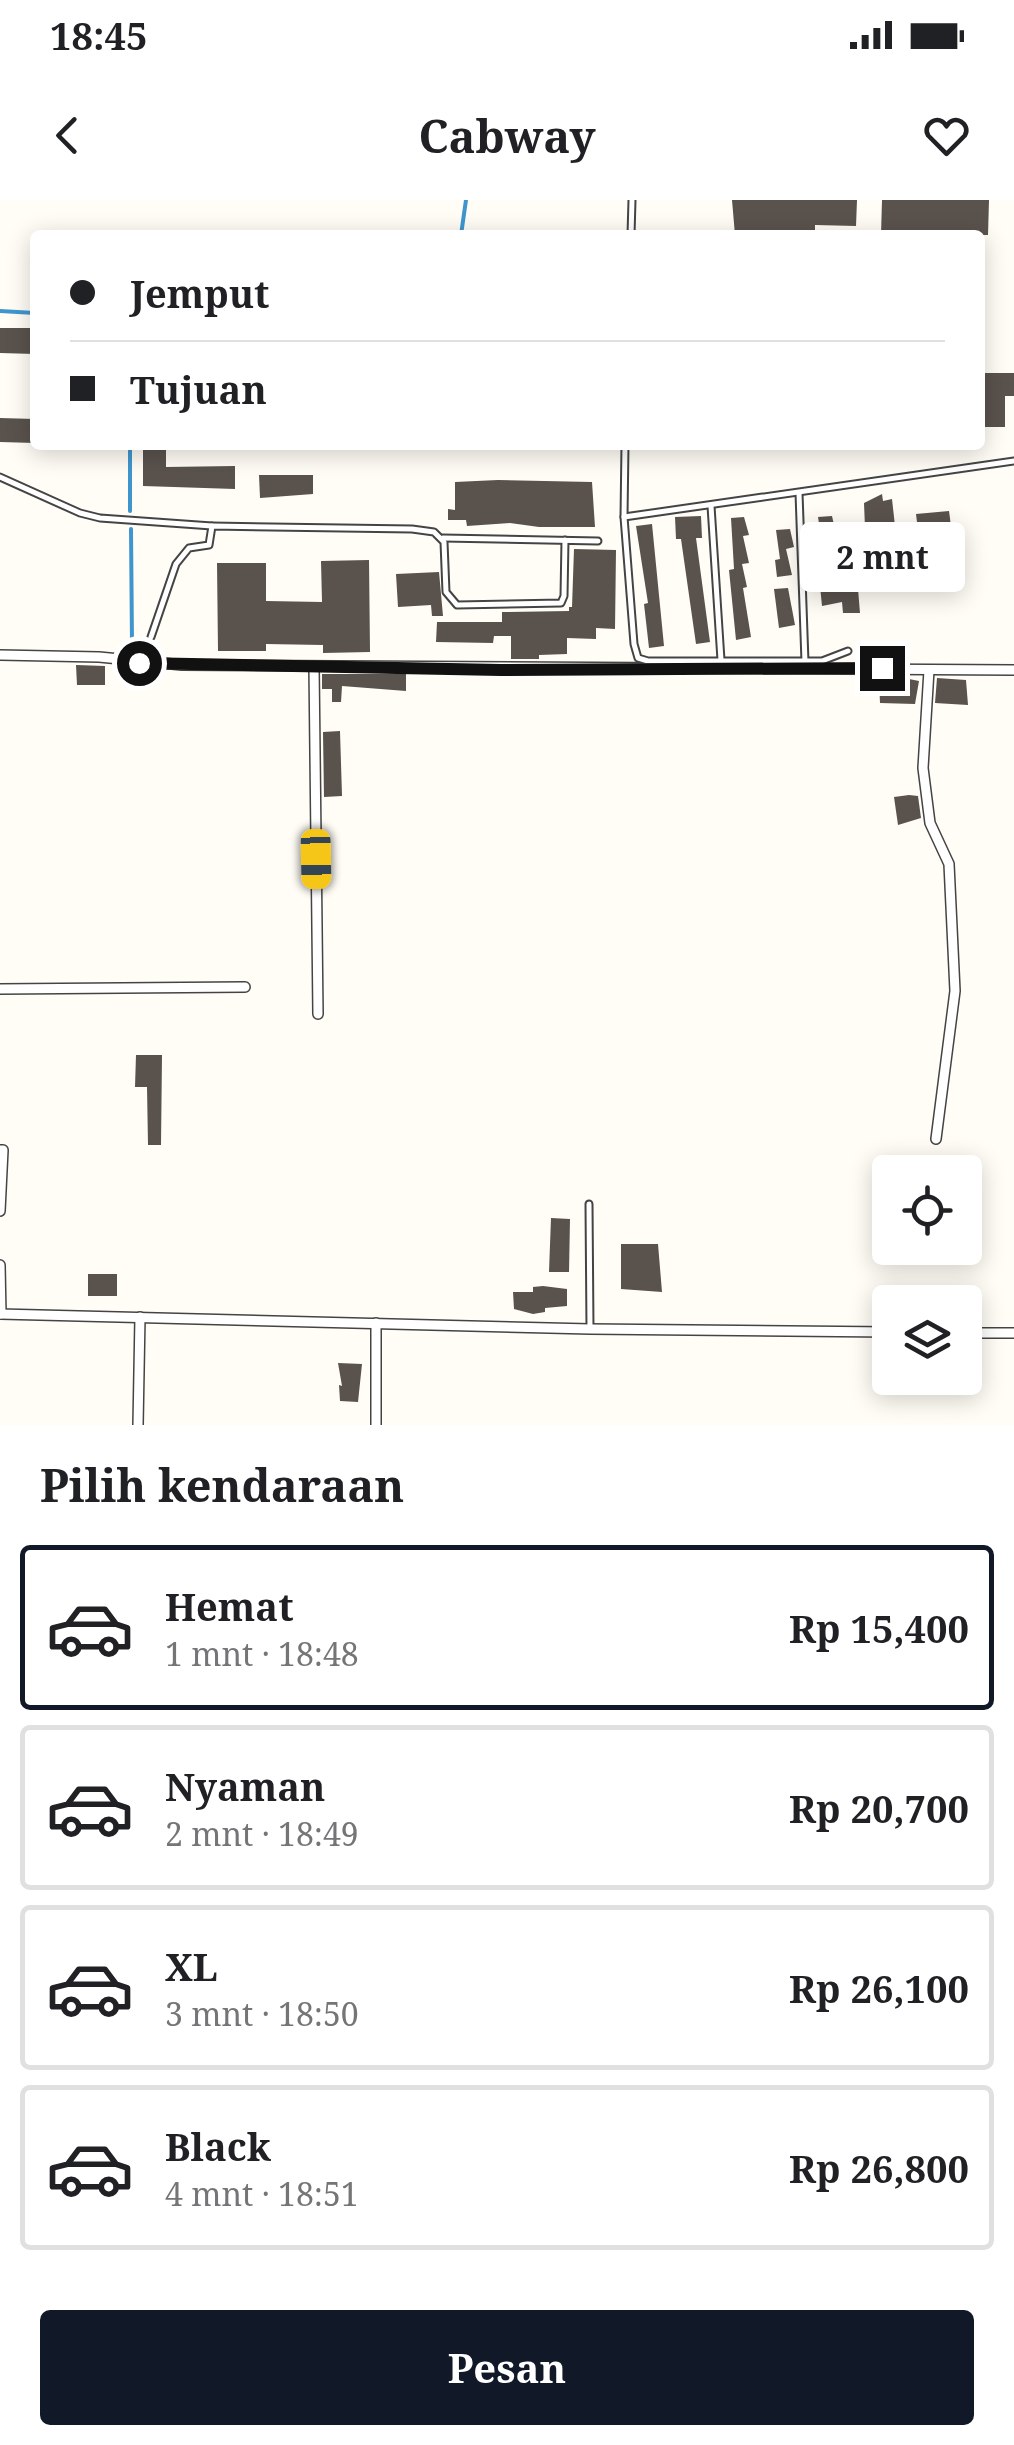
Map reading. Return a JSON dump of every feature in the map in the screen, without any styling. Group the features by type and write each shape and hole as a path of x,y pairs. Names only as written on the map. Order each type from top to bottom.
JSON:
{"street":[{"path":"0,654 99,657 153,665 1014,670"},
{"path":"314,666 318,1014"},
{"path":"929,670 924,768 930,822 950,864 955,991 936,1139"},
{"path":"0,989 245,987"},
{"path":"0,1150 0,1211"},
{"path":"0,1265 0,1314 872,1332"},
{"path":"138,1425 140,1317"},
{"path":"376,1323 376,1425"},
{"path":"982,1332 1014,1333"}],"lane":[{"path":"631,230 632,200"},
{"path":"626,450 624,517 638,658 657,662 822,662 848,651"},
{"path":"624,517 1014,461"},
{"path":"0,478 80,513 140,522 424,530 442,538 598,542"},
{"path":"799,493 805,662"},
{"path":"711,506 721,660"},
{"path":"152,637 174,567 190,548 209,544 212,526"},
{"path":"442,538 447,596 457,605 471,606 561,603 564,540"},
{"path":"589,1204 590,1329"}],"building":[{"path":"732,200 857,200 856,226 735,230"},
{"path":"882,200 989,200 988,235 985,230 881,230"},
{"path":"0,328 30,328 30,354 0,353"},
{"path":"985,373 1014,373 1014,396 1005,396 1005,427 985,427"},
{"path":"0,418 30,419 30,443 0,442"},
{"path":"143,450 166,450 166,467 235,466 235,489 143,486"},
{"path":"259,475 313,475 313,494 260,498"},
{"path":"455,482 592,482 595,527 510,523 467,526 466,520 448,520 448,509 455,510"},
{"path":"882,494 883,501 892,499 895,526 865,528 864,503"},
{"path":"949,511 955,556 922,563 916,514"},
{"path":"701,516 702,538 696,538 710,642 696,644 675,517"},
{"path":"832,516 836,534 828,536 832,555 850,554 849,577 857,577 860,613 843,613 842,602 822,606 820,586 840,584 837,567 820,570 817,550 823,549 818,517"},
{"path":"744,517 749,535 743,536 749,563 742,564 747,587 743,588 751,637 736,640 729,570 734,569 731,518"},
{"path":"652,524 664,646 649,648 644,604 648,603 636,526"},
{"path":"790,529 794,547 786,549 792,575 777,577 775,560 780,559 776,530"},
{"path":"574,549 616,550 615,629 596,628 596,639 567,638 567,654 539,655 539,659 511,659 511,636 494,636 493,643 436,642 437,622 502,622 502,612 569,611"},
{"path":"369,560 370,652 323,653 323,645 266,644 266,651 218,651 217,563 266,563 266,601 322,602 321,561"},
{"path":"439,572 443,616 432,616 431,605 398,607 396,574"},
{"path":"788,588 795,625 779,628 774,589"},
{"path":"76,665 105,666 105,685 77,685"},
{"path":"322,674 406,674 406,691 342,686 341,702 332,702 332,689 322,689"},
{"path":"879,678 919,681 915,704 880,703"},
{"path":"937,678 966,680 968,705 935,703"},
{"path":"340,731 342,796 324,797 323,732"},
{"path":"918,796 921,818 898,825 894,797"},
{"path":"136,1055 162,1055 161,1145 148,1145 147,1087 135,1087"},
{"path":"551,1218 570,1219 569,1272 549,1272"},
{"path":"621,1244 658,1244 662,1292 621,1289"},
{"path":"88,1274 117,1274 117,1296 88,1296"},
{"path":"533,1287 567,1289 567,1306 545,1308 545,1312 533,1314 514,1309 513,1292 533,1292"},
{"path":"338,1363 362,1364 358,1402 340,1401"}],"waterway":[{"path":"462,230 466,200"},
{"path":"0,311 30,313"},
{"path":"130,450 130,511"},
{"path":"131,529 132,644"}],"route":[{"path":"139,663 501,670 882,668"}]}
